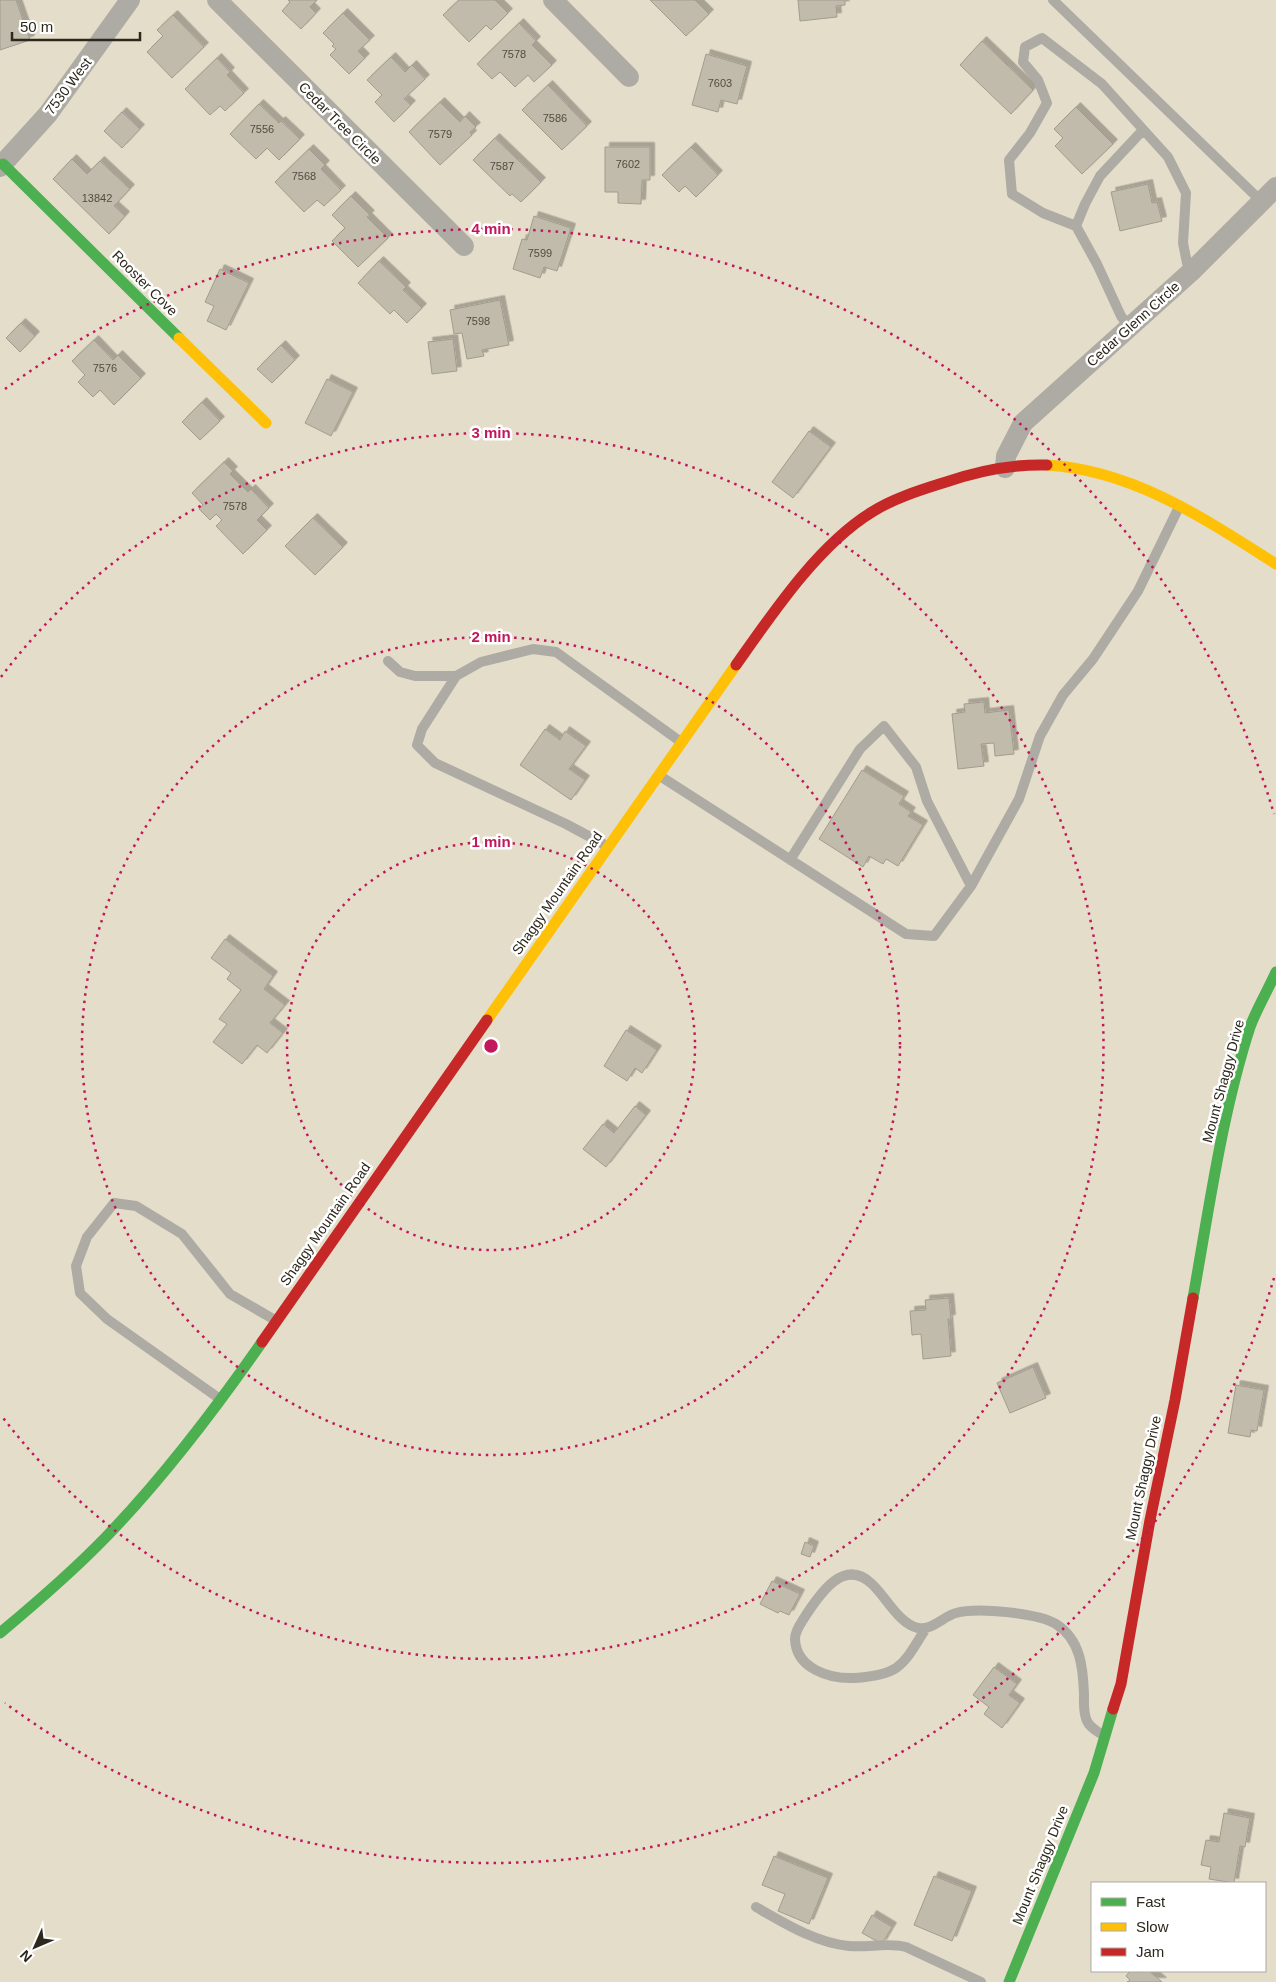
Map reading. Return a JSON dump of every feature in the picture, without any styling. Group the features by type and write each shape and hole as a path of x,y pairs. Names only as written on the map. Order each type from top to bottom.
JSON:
{"street":[{"name":"7530 West","path":"1,165 48,114 130,0"},
{"name":"Cedar Tree Circle","path":"217,0 464,246"},
{"path":"553,0 629,77"},
{"name":"Rooster Cove","path":"1,165 266,423"},
{"name":"Cedar Glenn Circle","path":"1005,468 1006,456 1023,423 1193,270 1276,187"},
{"name":"Shaggy Mountain Road","path":"0,1633 50,1592 121,1521 186,1446 221,1400 275,1320 772,614 836,539 871,512 917,490 957,478 1005,468 1065,466 1101,474 1147,490 1212,523 1276,564"},
{"name":"Mount Shaggy Drive","path":"1008,1982 1067,1842 1106,1737 1121,1684 1150,1520 1175,1400 1215,1174 1238,1069 1251,1025 1276,972"}],"lane":[{"path":"1053,0 1262,202"},
{"path":"1130,328 1121,316 1097,264 1076,226 1043,213 1012,194 1009,160 1030,133 1047,103 1038,80 1023,62 1025,47 1042,38 1102,84 1168,157 1186,193 1183,243 1186,263 1193,270"},
{"path":"1076,226 1084,204 1100,176 1143,130"},
{"path":"658,774 906,934 934,936 971,886 1019,798 1040,736 1062,695 1093,659 1138,591 1180,506"},
{"path":"608,846 566,824 434,763 417,745 422,729 456,676 480,662 533,649 556,652 681,742"},
{"path":"388,660 400,672 415,676 456,676"},
{"path":"790,860 860,749 884,726 916,767 927,801 971,886"},
{"path":"221,1400 107,1319 80,1292 76,1266 88,1237 114,1203 136,1206 182,1234 230,1294 275,1320"},
{"path":"926,1628 906,1661 900,1667 889,1672 857,1678 822,1674 811,1668 797,1650 795,1638 797,1630 817,1598 827,1586 838,1578 848,1575 859,1576 869,1581 904,1619 918,1628 926,1628 954,1613 966,1611 1018,1614 1042,1619 1056,1624 1075,1643 1084,1681 1086,1720 1093,1729 1106,1737"},
{"path":"756,1907 791,1927 834,1944 850,1947 897,1944 906,1946 981,1982"}],"building":[{"path":"0,0 16,0 30,40 0,50"},
{"path":"288,0 317,0 310,7 316,13 301,29 282,11 290,2"},
{"path":"459,0 495,0 508,13 491,30 486,25 469,42 443,15"},
{"path":"650,0 695,0 709,14 686,36"},
{"path":"798,0 845,0 845,5 836,6 837,17 800,21"},
{"path":"343,13 370,40 358,51 365,58 349,74 330,55 336,49 332,46 334,44 323,33"},
{"path":"173,15 204,47 172,78 147,52 163,36 157,30"},
{"path":"519,23 536,41 532,45 552,65 534,82 528,75 515,87 500,72 492,79 477,64"},
{"path":"982,41 1033,90 1011,114 960,65"},
{"path":"706,54 747,66 737,104 721,100 718,112 692,105"},
{"path":"391,57 405,72 412,65 425,79 404,99 411,105 394,122 375,102 382,95 367,80"},
{"path":"217,58 230,72 227,75 244,93 225,111 220,106 210,115 185,89"},
{"path":"548,85 587,126 562,150 522,110"},
{"path":"440,102 460,122 465,116 476,127 470,132 472,135 440,165 409,132"},
{"path":"259,104 300,139 279,160 267,148 256,159 230,134"},
{"path":"1076,107 1113,144 1082,174 1055,146 1063,138 1054,129"},
{"path":"122,112 140,129 122,148 104,131"},
{"path":"495,138 541,182 521,202 512,194 510,196 473,160"},
{"path":"605,147 650,147 650,180 642,180 641,204 618,203 618,192 605,192"},
{"path":"691,147 718,175 696,197 685,186 679,192 662,175"},
{"path":"309,149 325,165 321,169 341,190 324,206 317,200 304,212 275,182"},
{"path":"72,159 87,174 100,161 130,189 114,206 125,216 109,234 53,179"},
{"path":"1148,184 1152,203 1157,202 1162,221 1120,231 1111,192"},
{"path":"351,196 370,215 367,217 388,238 358,267 332,241 345,228 332,215"},
{"path":"534,216 571,228 557,271 544,267 540,278 513,269 522,239 527,240"},
{"path":"379,261 406,287 403,290 422,308 407,323 394,310 390,314 358,283"},
{"path":"220,269 249,283 226,330 207,321 214,306 205,302"},
{"path":"500,300 509,345 482,350 484,356 467,359 462,333 454,334 450,310"},
{"path":"21,323 35,336 20,352 6,338"},
{"path":"453,339 457,371 432,374 428,342"},
{"path":"94,340 113,360 118,355 141,378 114,405 100,390 93,397 78,382 85,375 72,361"},
{"path":"281,345 295,360 272,383 257,369"},
{"path":"327,379 353,392 331,436 305,423"},
{"path":"202,402 220,421 200,440 182,422"},
{"path":"809,431 831,447 793,498 772,482"},
{"path":"224,462 233,471 230,474 248,492 251,489 269,508 257,520 267,530 243,554 216,526 222,520 216,514 210,520 199,509 203,505 192,493"},
{"path":"313,518 343,547 315,575 285,546"},
{"path":"984,702 985,713 1009,710 1014,754 995,756 994,743 981,744 984,766 958,769 952,714 965,712 964,704"},
{"path":"545,729 560,740 565,731 586,746 569,769 585,780 571,800 520,765"},
{"path":"862,770 904,796 899,804 911,812 908,816 923,825 898,866 886,859 883,864 869,856 863,867 819,839"},
{"path":"225,939 273,976 264,989 285,1005 270,1023 283,1033 267,1053 257,1045 242,1064 213,1042 227,1024 219,1019 241,990 227,979 231,973 211,958"},
{"path":"626,1030 657,1050 642,1073 635,1068 627,1081 604,1066"},
{"path":"635,1106 646,1115 606,1167 583,1149 603,1124 614,1133"},
{"path":"949,1298 951,1319 948,1319 951,1356 923,1359 921,1334 912,1335 910,1311 926,1310 925,1300"},
{"path":"1033,1367 1046,1398 1010,1413 997,1383"},
{"path":"1236,1385 1264,1390 1257,1431 1251,1430 1250,1437 1228,1433"},
{"path":"805,1542 814,1546 810,1557 801,1554"},
{"path":"772,1581 800,1594 789,1615 780,1611 778,1613 760,1604"},
{"path":"994,1667 1017,1684 1009,1695 1020,1703 1002,1728 984,1714 989,1707 973,1695"},
{"path":"1224,1813 1250,1818 1245,1847 1240,1846 1234,1882 1209,1879 1211,1867 1201,1865 1206,1840 1219,1842"},
{"path":"774,1856 828,1878 809,1924 778,1911 785,1894 762,1885"},
{"path":"934,1876 972,1891 952,1941 914,1925"},
{"path":"872,1915 892,1927 882,1944 862,1933"},
{"path":"1129,1972 1150,1972 1162,1982 1127,1982 1130,1980 1126,1976"}],"traffic: fast":[{"path":"3,164 179,338"},
{"path":"1193,1298 1217,1161 1240,1060 1250,1027 1276,972"},
{"path":"0,1633 67,1575 147,1492 187,1443 262,1342"},
{"path":"1009,1982 1094,1773 1113,1709"}],"traffic: slow":[{"path":"179,338 266,423"},
{"path":"1047,465 1079,469 1109,476 1167,499 1222,530 1276,564"},
{"path":"487,1020 736,665"}],"traffic: jam":[{"path":"736,665 781,603 815,561 852,526 872,512 908,495 970,475 1009,467 1047,465"},
{"path":"262,1342 487,1020"},
{"path":"1113,1709 1121,1684 1150,1520 1175,1400 1193,1298"}]}
